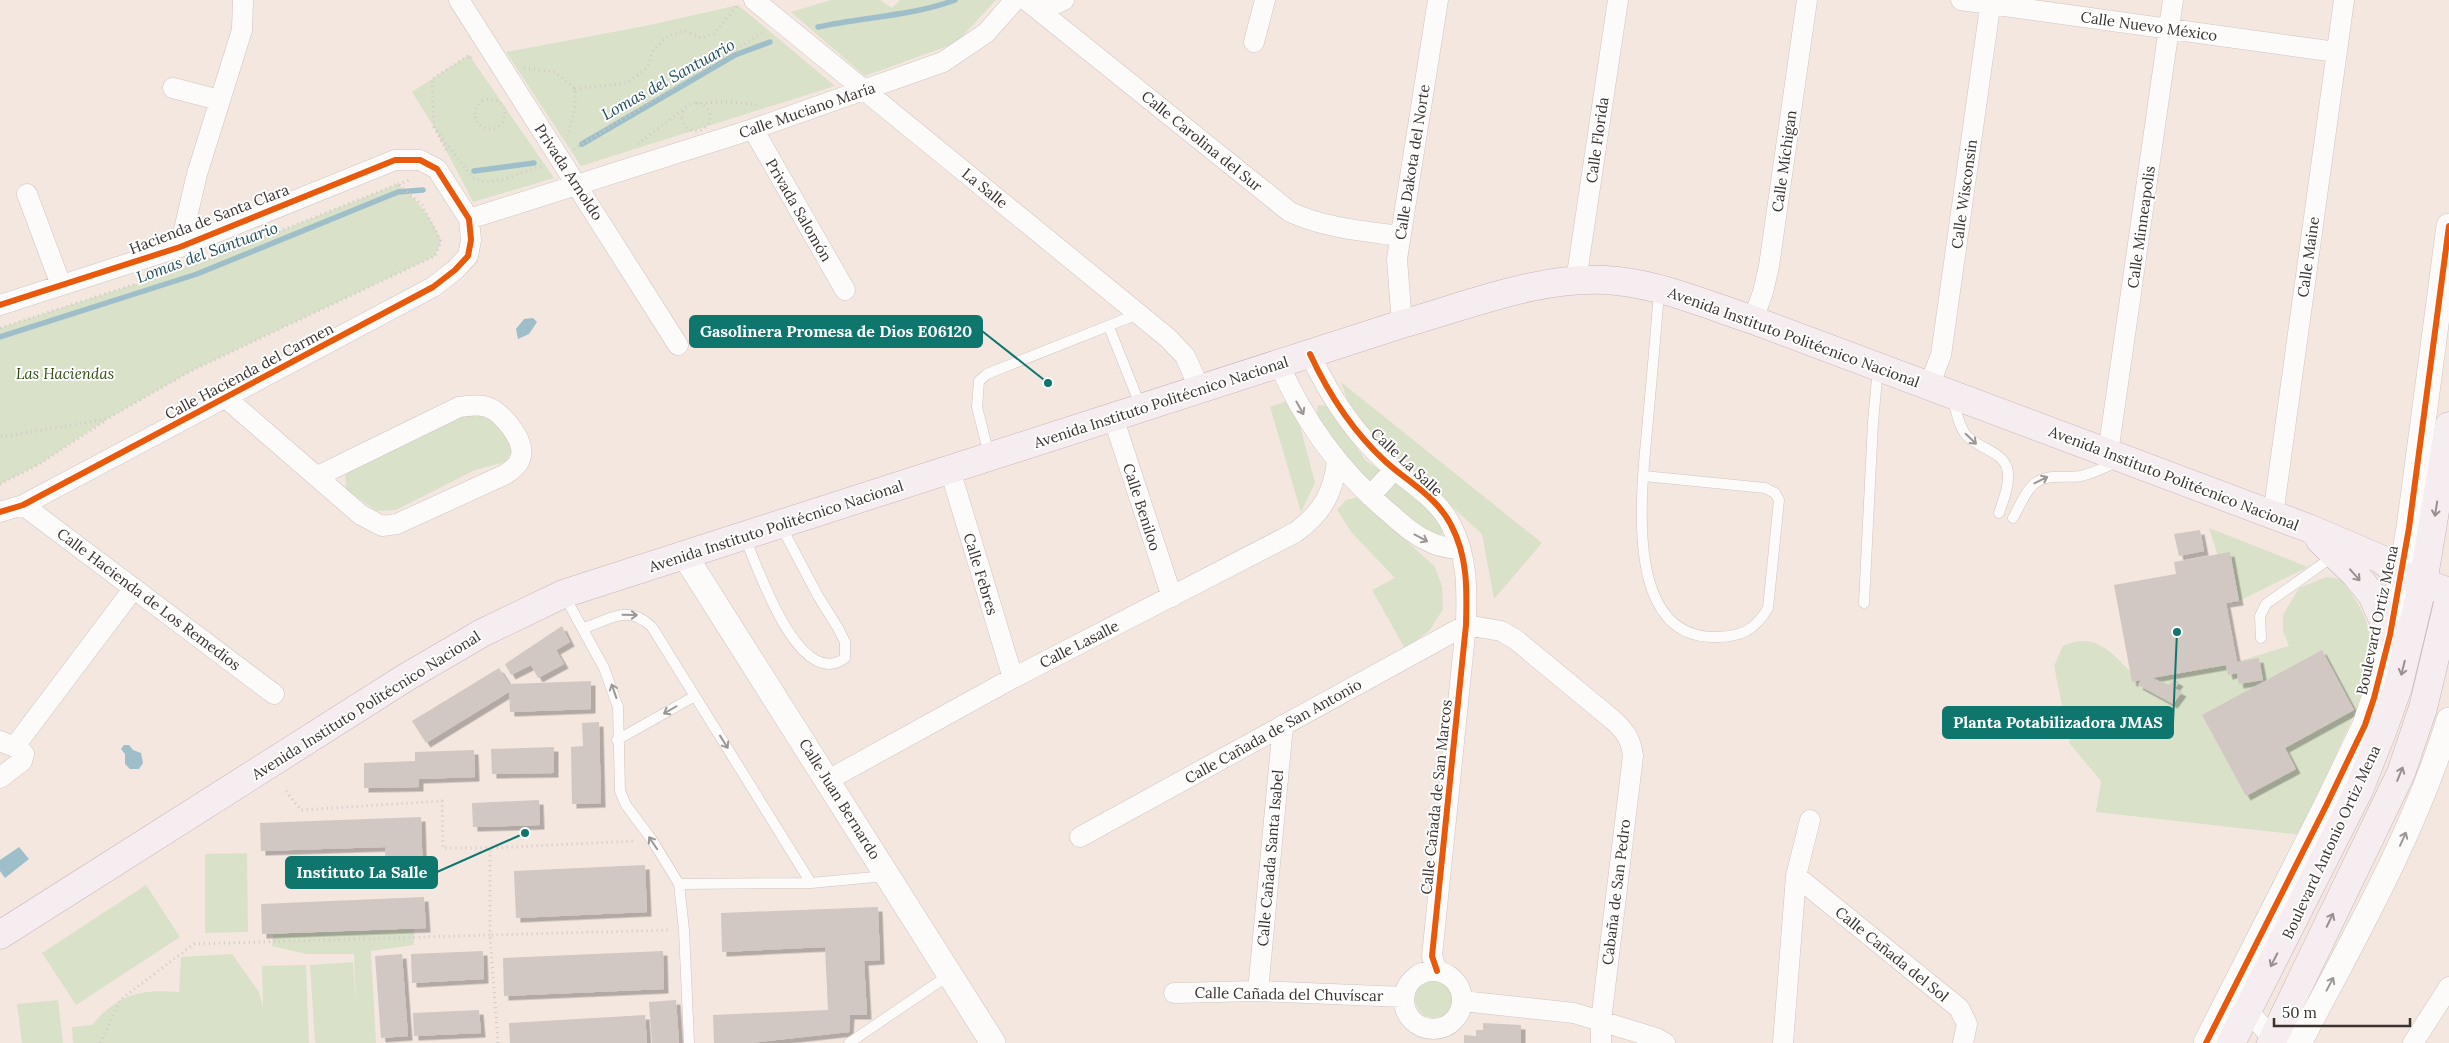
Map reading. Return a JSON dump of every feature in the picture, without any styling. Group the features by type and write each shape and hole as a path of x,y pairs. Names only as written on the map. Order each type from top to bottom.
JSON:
{"main road":[{"name":"Avenida Instituto Politécnico Nacional","path":"0,935 405,678 482,633 563,594 1402,324 1543,285 1576,280 1617,281 1659,289 1752,320 2414,569 2449,592"},
{"name":"Boulevard Antonio Ortiz Mena","path":"2231,1043 2359,790 2398,687 2414,569 2449,426"},
{"path":"2308,528 2336,555 2372,595 2390,635"},
{"path":"2280,1042 2401,774 2423,708 2449,599"}],"street":[{"path":"180,247 197,174 218,100 242,30 243,0"},
{"name":"Privada Arnoldo","path":"459,0 678,345"},
{"name":"Calle Muciano María","path":"468,219 753,129 866,91 943,62 986,33 1016,0"},
{"path":"1034,5 1064,0"},
{"path":"1254,42 1265,0"},
{"name":"Calle Dakota del Norte","path":"1402,324 1397,259 1438,0"},
{"name":"Calle Florida","path":"1576,280 1618,0"},
{"name":"Calle Míchigan","path":"1752,320 1763,292 1769,266 1806,0"},
{"name":"Calle Nuevo México","path":"1961,0 1991,2 2336,52"},
{"name":"Calle Minneapolis","path":"2115,456 2173,0"},
{"name":"Calle Maine","path":"2273,515 2344,0"},
{"name":"Calle Wisconsin","path":"1941,390 1942,355 1991,2"},
{"name":"Calle Carolina del Sur","path":"1034,5 1290,212 1311,222 1332,227 1400,236"},
{"name":"La Salle","path":"750,6 866,91 1168,338 1185,356 1200,389"},
{"path":"173,88 218,100"},
{"name":"Privada Salomón","path":"753,129 845,290"},
{"name":"Hacienda de Santa Clara","path":"0,305 180,247 396,160 420,160 437,169 468,219"},
{"path":"27,194 61,285"},
{"name":"Calle Hacienda del Carmen","path":"0,512 23,505 433,287 448,276 468,256 471,240 468,219"},
{"name":"Boulevard Ortiz Mena","path":"2206,1043 2365,725 2390,635 2414,569 2409,528 2449,226"},
{"name":"Calle La Salle","path":"1310,354 1326,388 1343,415 1364,440 1395,470 1433,501 1450,524 1461,550 1467,581 1466,625"},
{"path":"1279,364 1305,417 1337,462 1370,496 1409,531 1434,544 1461,550"},
{"path":"226,398 361,515 382,526 390,525 506,474 516,466 521,456 521,448 508,422 488,408 459,407 318,476"},
{"name":"Calle Beniloo","path":"1113,417 1172,597"},
{"name":"Calle Lasalle","path":"828,780 1013,678 1296,532 1310,522 1325,504 1333,484 1337,462"},
{"name":"Calle Febres","path":"950,470 1013,678"},
{"path":"1370,496 1395,470"},
{"name":"Calle Hacienda de Los Remedios","path":"23,505 274,694"},
{"name":"Calle Juan Bernardo","path":"685,556 993,1043"},
{"path":"0,778 24,757 22,751 7,744 134,588"},
{"name":"Calle Cañada de San Antonio","path":"1080,838 1466,625"},
{"name":"Cabaña de San Pedro","path":"1466,625 1502,632 1515,639 1613,720 1624,730 1632,742 1633,756 1601,1021 1601,1043"},
{"name":"Calle Cañada de San Marcos","path":"1437,971 1432,956 1466,625"},
{"path":"2248,1011 2280,1042 2378,894 2424,792 2449,720"},
{"name":"Calle Cañada Santa Isabel","path":"1258,991 1282,725"},
{"path":"1783,1043 1796,876 1810,820"},
{"name":"Calle Cañada del Sol","path":"1796,876 1959,1008 1967,1024 1963,1043"},
{"path":"1428,971 1437,971 1452,978 1458,985 1462,1001 1461,1010 1450,1023 1434,1036 1415,1023 1409,1016 1404,997 1412,980 1428,971"},
{"path":"2413,1043 2449,987"},
{"name":"Calle Cañada del Chuvíscar","path":"1174,993 1258,991 1404,997"},
{"path":"1462,1001 1574,1012 1665,1043"}],"lane":[{"path":"1644,476 1765,488 1775,493 1779,500 1768,608 1760,622 1744,634 1730,637 1709,637 1687,633 1674,625 1663,611 1646,570 1642,548 1644,476 1659,289"},
{"path":"990,457 977,407 979,381 987,374 1138,314"},
{"path":"1109,327 1142,408"},
{"path":"1864,603 1873,422 1878,367"},
{"path":"1941,390 1957,415 1966,434 1978,445 2002,459 2007,468 2006,486 1999,514"},
{"path":"2013,518 2032,485 2040,480 2050,476 2080,476 2099,471 2115,456"},
{"path":"745,537 772,601 786,627 802,649 816,662 826,666 837,664 845,658 845,642 806,576 781,525"},
{"path":"2261,638 2260,616 2266,604 2336,555"},
{"path":"563,594 584,628 613,689 618,707 617,740 620,791 626,805 652,840 679,884 684,930 689,1043"},
{"path":"584,628 621,615 639,615 652,627 811,883"},
{"path":"617,740 695,696"},
{"path":"679,884 811,883 888,875"},
{"path":"849,1043 949,975"}],"path":[{"path":"575,89 627,83 648,67 653,51 666,37 684,32 701,38 714,34 738,5 750,6"},
{"path":"571,151 767,30 760,24"},
{"path":"449,156 434,127 432,79 469,55 474,62"},
{"path":"522,68 555,72 575,89 576,100 573,120 564,144"},
{"path":"493,92 508,114"},
{"path":"490,98 500,102 503,107 503,120 497,127 487,128 476,120 475,110 480,102 490,98"},
{"path":"637,145 687,107 696,103 731,102 766,106"},
{"path":"687,107 682,114 683,123 690,130 702,130 709,123 710,114 705,106 696,103"},
{"path":"434,127 473,178 486,182 506,180 545,165"},
{"path":"540,158 549,171"},
{"path":"0,328 200,263 398,184 422,205 441,241 435,256 191,371 108,420 38,465 0,484"},
{"path":"0,437 108,420"},
{"path":"286,791 301,810 442,801 443,848 490,848 652,840"},
{"path":"490,848 490,936 498,1043"},
{"path":"100,1043 121,999 194,944 684,930"}],"green space":[{"path":"831,0 880,0 892,8 900,0 996,0 956,43 865,76 791,12"},
{"path":"738,5 835,86 581,166 506,52 650,25"},
{"path":"469,55 554,178 473,202 434,127 412,92"},
{"name":"Las Haciendas","path":"398,184 412,197 433,224 441,241 435,256 191,371 107,419 38,465 0,484 0,328 200,263"},
{"path":"1341,382 1542,543 1494,599 1482,534 1357,427"},
{"path":"1289,400 1297,414 1315,483 1301,512 1270,407"},
{"path":"1318,405 1329,406 1365,460 1406,488 1448,527 1441,535 1424,530 1335,454 1316,420"},
{"path":"464,410 491,417 500,426 513,450 505,462 475,470 396,510 376,511 346,489 345,467"},
{"path":"1359,497 1435,567 1442,586 1443,609 1430,630 1405,649 1372,590 1395,578 1352,533 1337,510 1346,500"},
{"path":"2209,528 2308,567 2233,604"},
{"path":"2326,577 2340,579 2350,591 2363,614 2370,638 2371,664 2369,680 2301,835 2096,812 2101,781 2070,744 2054,666 2063,646 2075,642 2086,641 2095,643 2112,653 2136,677 2226,665 2289,646 2283,631 2283,615 2299,588"},
{"path":"247,853 248,932 205,933 205,854"},
{"path":"146,885 180,937 76,1005 42,953"},
{"path":"414,929 414,945 371,951 376,1043 315,1043 310,965 353,962 356,1007 354,954 306,954 272,946 273,934"},
{"path":"232,954 259,992 263,1007 262,966 306,965 309,1043 73,1043 72,1027 92,1025 111,1006 121,1000 141,993 179,992 181,957"},
{"path":"1434,980 1447,986 1453,999 1447,1012 1434,1018 1421,1012 1415,999 1421,986"},
{"path":"58,1000 63,1043 22,1043 17,1004"}],"water":[{"path":"533,318 537,322 529,334 518,339 516,329 524,319"},
{"path":"124,745 129,745 133,750 141,753 143,763 139,769 130,769 125,764 125,754 121,749"},
{"path":"19,847 29,859 5,878 0,871 0,860"}],"building":[{"path":"2200,530 2204,551 2179,556 2174,534"},
{"path":"2230,552 2239,601 2226,603 2237,662 2259,658 2263,680 2239,684 2237,673 2228,675 2226,665 2152,678 2169,685 2174,679 2179,682 2174,688 2182,692 2173,704 2138,685 2141,680 2132,682 2114,585 2176,574 2174,562"},
{"path":"562,626 570,642 556,650 564,664 538,678 531,665 511,675 505,664"},
{"path":"2322,650 2354,710 2285,748 2296,769 2246,796 2202,715"},
{"path":"499,668 509,684 591,681 591,709 510,712 509,692 426,743 412,721"},
{"path":"599,722 601,803 572,804 571,747 583,746 582,723"},
{"path":"554,747 554,773 492,774 491,749"},
{"path":"474,750 475,777 419,779 419,787 364,788 364,763 415,761 415,752"},
{"path":"539,800 540,825 473,827 472,803"},
{"path":"421,817 423,878 386,879 385,847 261,851 260,823"},
{"path":"645,865 647,912 516,918 514,871"},
{"path":"424,897 426,928 262,934 261,904"},
{"path":"878,907 880,960 864,961 867,1015 850,1015 849,1032 750,1043 714,1043 713,1015 828,1010 825,947 722,952 721,913"},
{"path":"483,951 484,979 412,983 411,954"},
{"path":"663,951 664,989 504,996 503,958"},
{"path":"402,954 408,1036 381,1038 375,956"},
{"path":"676,1000 679,1043 652,1043 649,1002"},
{"path":"479,1010 481,1033 414,1036 413,1013"},
{"path":"645,1015 647,1043 510,1043 509,1023"},
{"path":"1483,1023 1521,1025 1521,1043 1464,1043 1464,1035 1476,1036 1476,1030 1483,1030"}],"waterway":[{"name":"Lomas del Santuario","path":"818,27 922,10 955,0"},
{"name":"Lomas del Santuario","path":"582,144 735,55 770,42"},
{"name":"Lomas del Santuario","path":"474,171 534,163"},
{"name":"Lomas del Santuario","path":"0,337 197,274 398,192 423,190"}],"cycle path":[{"path":"0,305 180,247 395,160 420,160 437,169 469,219 471,240 468,256 455,270 433,287 23,505 0,512"},
{"path":"2206,1043 2326,806 2365,725 2374,698 2390,635 2409,528 2449,226"},
{"path":"1310,354 1333,398 1362,438 1386,462 1438,506 1451,525 1461,549 1466,586 1466,625 1432,956 1437,971"}],"place":[{"name":"Gasolinera Promesa de Dios E06120","path":"1048,383"},
{"name":"Planta Potabilizadora JMAS","path":"2177,632"},
{"name":"Instituto La Salle","path":"525,833"}]}
